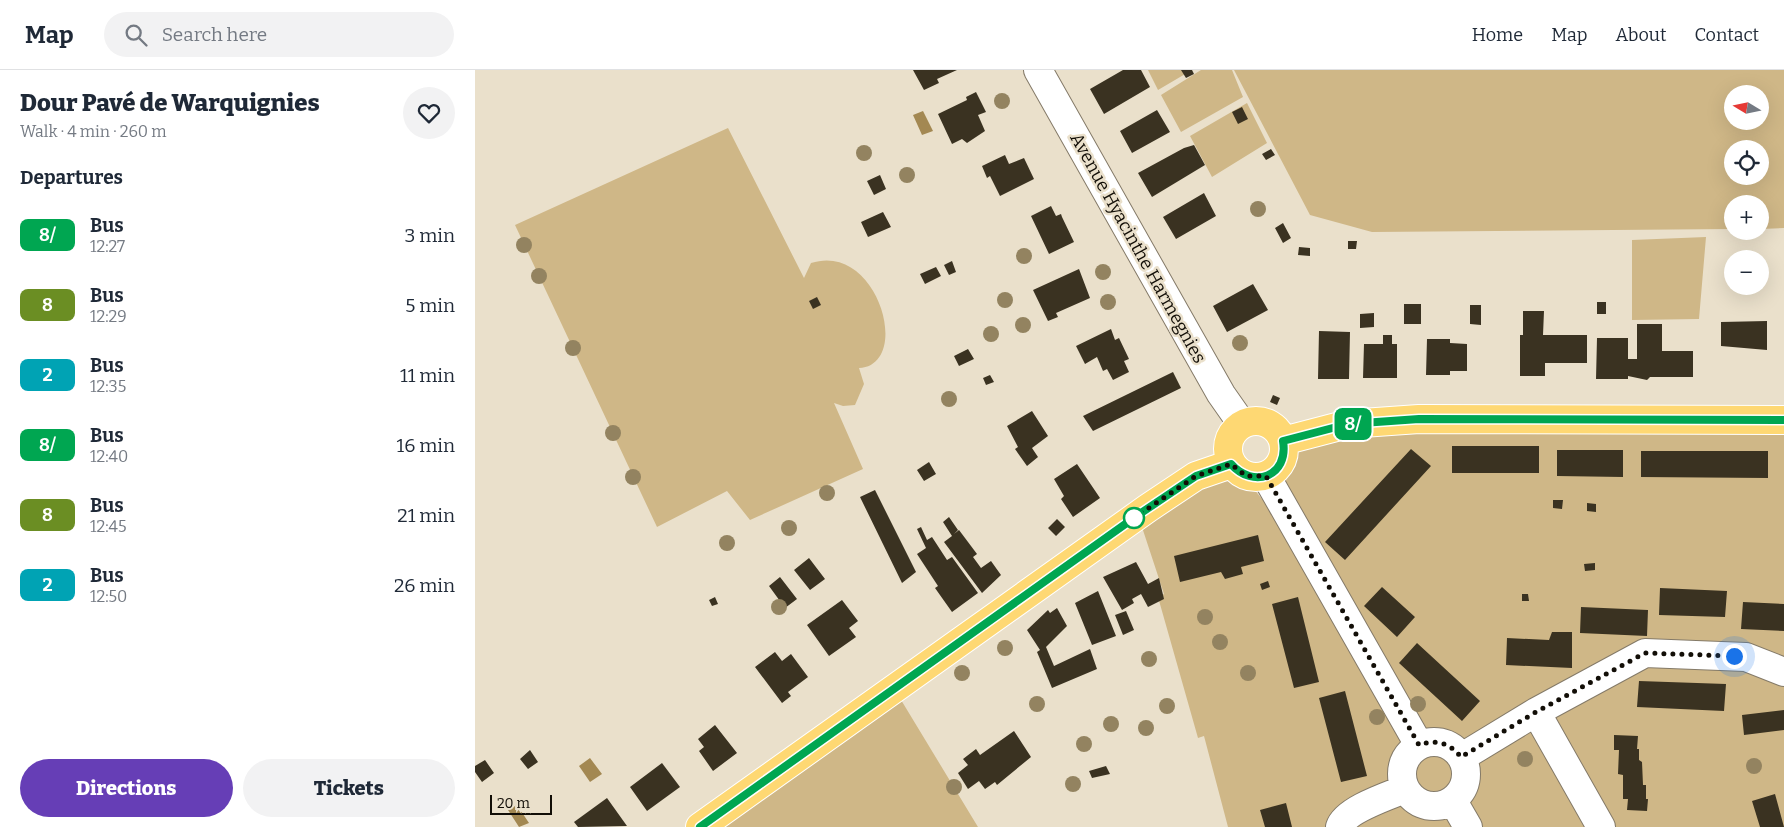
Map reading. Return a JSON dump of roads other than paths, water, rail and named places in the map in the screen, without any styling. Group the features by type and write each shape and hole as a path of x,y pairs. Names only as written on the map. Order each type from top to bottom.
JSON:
{"main road":[{"path":"1283,441 1348,424 1419,419 1784,420"},
{"path":"1250,421 1266,423 1280,433 1283,441 1283,458 1273,472 1266,476 1246,476 1231,464 1227,446 1235,430 1242,424 1250,421"},
{"path":"700,827 1148,508 1196,476 1231,464"}],"street":[{"name":"Avenue Hyacinthe Harmegnies","path":"1038,70 1221,394 1242,424"},
{"path":"1266,476 1419,745"},
{"path":"1461,757 1536,712 1645,653 1746,657 1784,672"},
{"path":"1536,712 1601,827"},
{"path":"1428,742 1447,744 1461,757 1466,766 1465,785 1453,801 1435,807 1427,806 1417,802 1405,789 1401,769 1410,751 1419,745 1428,742"},
{"path":"1340,827 1341,822 1354,812 1405,789"},
{"path":"1453,801 1468,827"}]}
